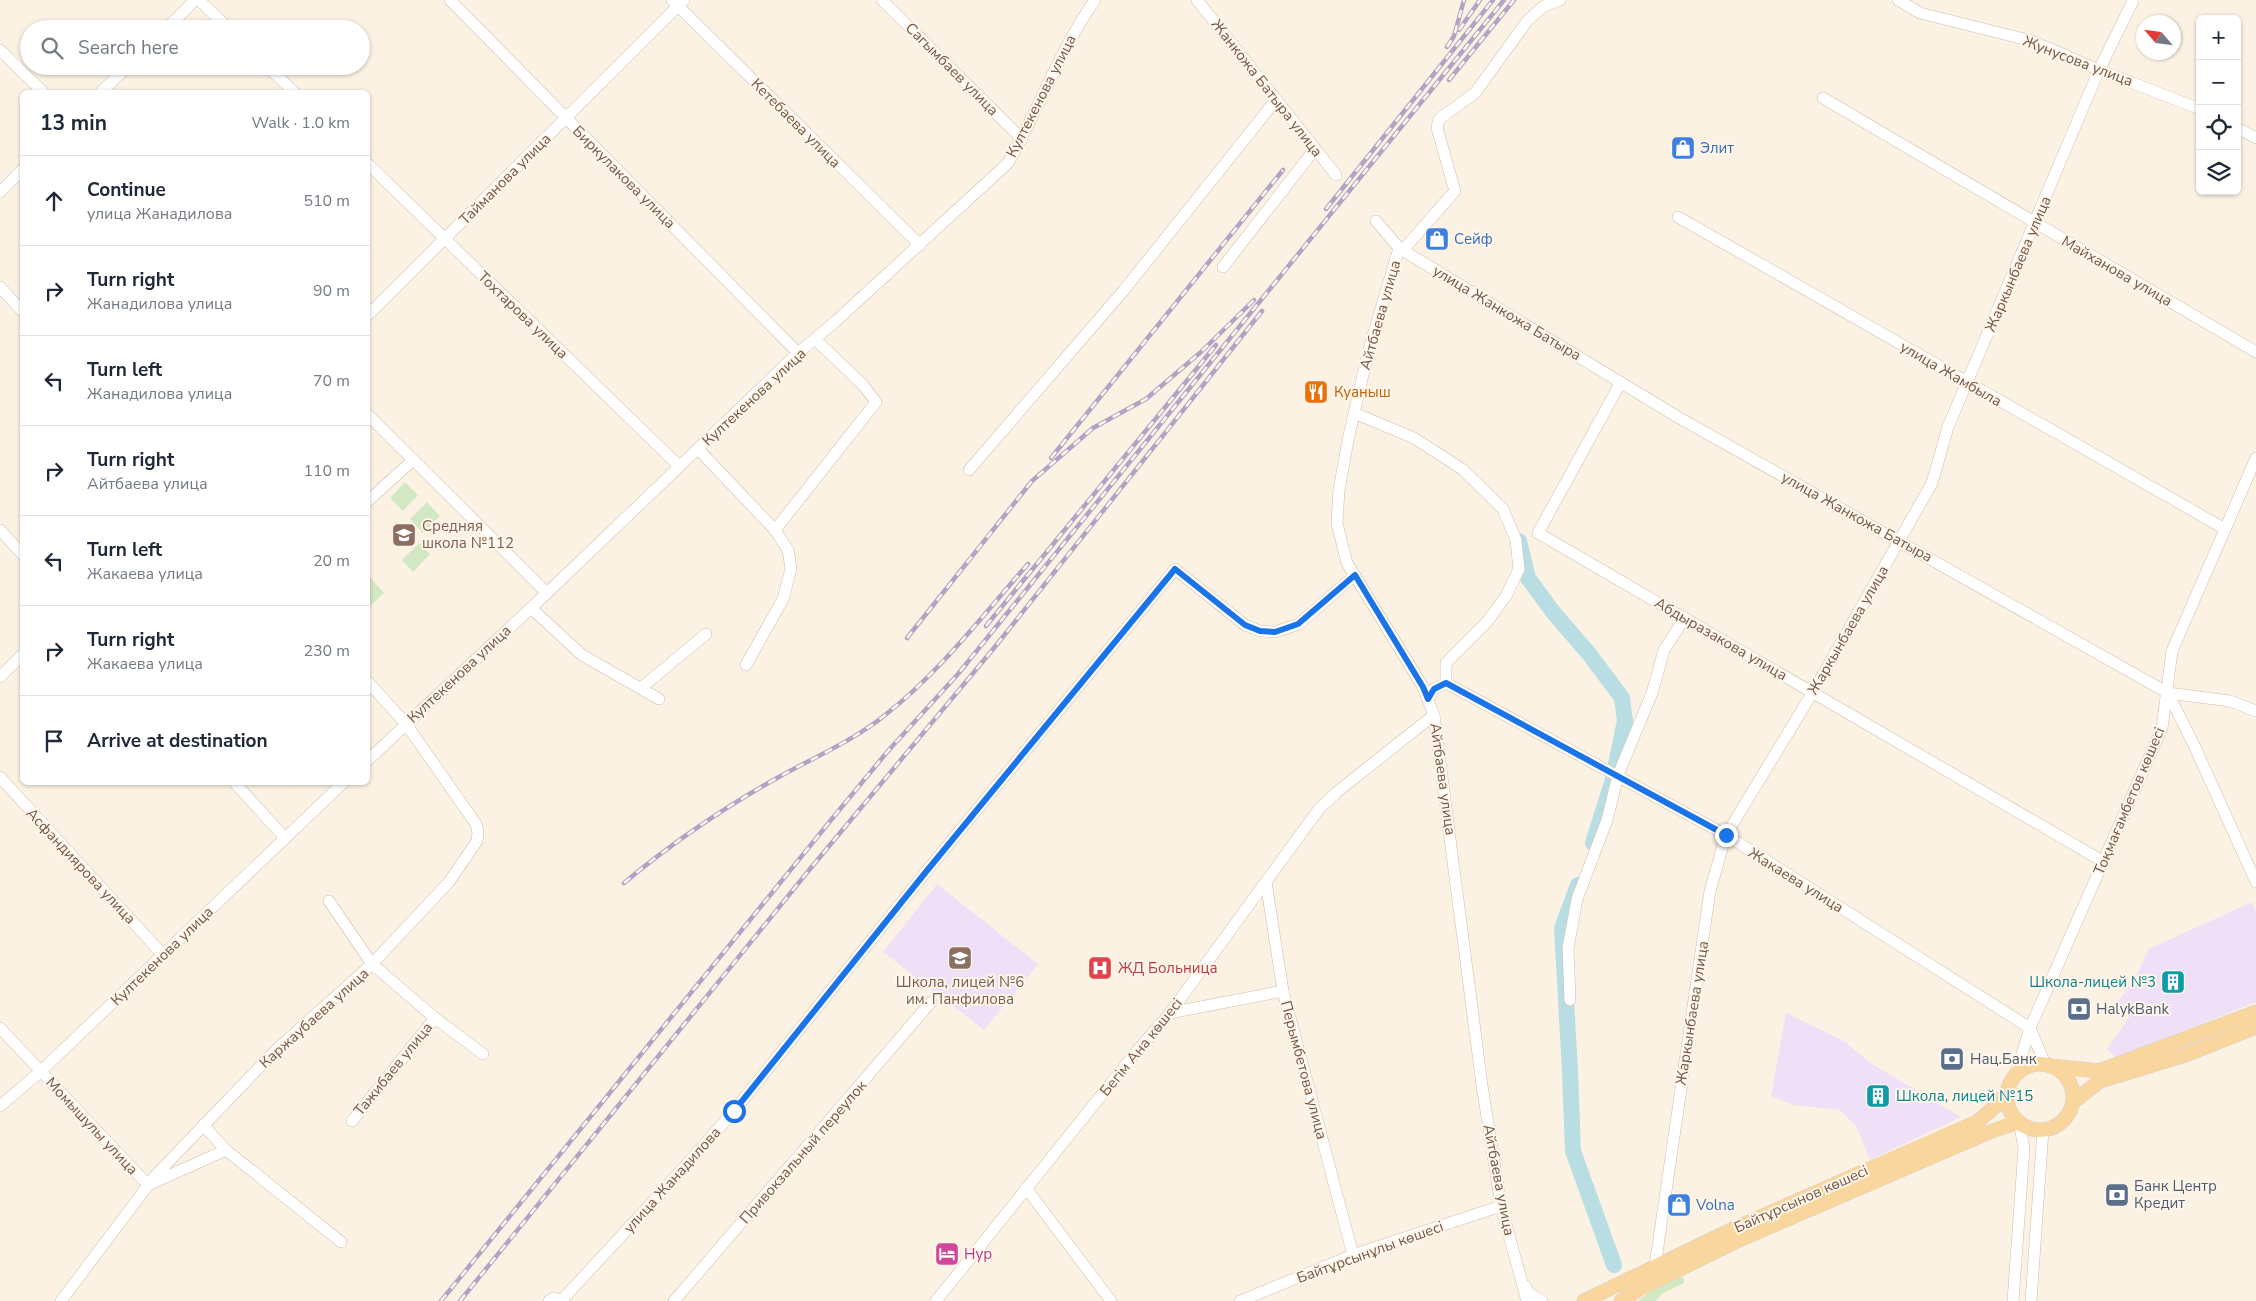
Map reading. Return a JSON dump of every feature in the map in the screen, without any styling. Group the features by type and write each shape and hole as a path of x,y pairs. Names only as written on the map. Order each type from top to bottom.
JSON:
{"main road":[{"path":"2048,1065 2066,1076 2073,1093 2070,1112 2063,1121 2050,1129 2043,1130 2026,1127 2018,1122 2009,1107 2012,1083 2023,1069 2034,1065 2048,1065 2100,1071 2256,1012"},
{"path":"2073,1102 2100,1082 2188,1054 2256,1027"},
{"name":"Байтұрсынов көшесі","path":"1622,1301 1654,1275 1733,1229 1977,1122 1998,1104 2012,1083"},
{"name":"Байтұрсынов көшесі","path":"1584,1301 1740,1240 1989,1132 2018,1122"},
{"path":"1629,1301 1639,1289"}],"street":[{"path":"175,20 195,0"},
{"path":"199,0 219,20"},
{"name":"Биркулакова улица","path":"450,0 798,353"},
{"name":"Сагымбаев улица","path":"882,0 1022,138"},
{"name":"Жанкожа Батыра улица","path":"1197,0 1336,175"},
{"path":"1401,249 1455,191 1437,128 1439,119 1475,93 1528,20 1544,6 1560,0"},
{"name":"Жунусова улица","path":"1898,0 1920,13 2032,41 2099,70 2196,107"},
{"name":"Жаркынбаева улица","path":"1654,1275 1710,891 1726,835 1812,692 1932,483 1948,427 2036,223 2099,70 2133,1"},
{"name":"Тайманова улица","path":"370,313 567,118 678,2"},
{"name":"Кетебаева улица","path":"678,2 920,245"},
{"name":"Култекенова улица","path":"370,758 547,593 798,353 816,340 1008,163 1090,2"},
{"path":"0,50 20,70"},
{"path":"26,75 41,90"},
{"path":"103,90 119,75"},
{"path":"276,75 292,90"},
{"name":"Майханова улица","path":"1823,98 2256,352"},
{"path":"969,470 1124,290 1276,100"},
{"path":"2241,130 2256,138"},
{"path":"1223,266 1315,149"},
{"name":"Тохтарова улица","path":"370,166 680,466"},
{"path":"0,192 20,172"},
{"name":"улица Жамбыла","path":"1678,218 2225,530"},
{"name":"улица Жанкожа Батыра","path":"1376,221 1401,249 1676,416 2168,693"},
{"name":"Айтбаева улица","path":"1401,249 1369,348 1354,413 1337,508 1338,529 1343,552 1423,687 1434,715 1465,946 1472,1017 1501,1206 1528,1301"},
{"path":"0,287 20,309"},
{"path":"775,530 876,402 863,385 816,340"},
{"name":"Абдыразакова улица","path":"1621,382 1538,533 2104,862"},
{"path":"1354,413 1414,438 1462,469 1503,509 1516,540 1519,569 1506,596 1487,622 1446,663 1446,683 1434,689 1428,699"},
{"path":"370,417 547,593"},
{"path":"698,449 775,530 788,550 791,569 783,599 746,665"},
{"name":"Тоқмағамбетов көшесі","path":"2012,1083 2030,1028 2162,728 2172,651 2256,458"},
{"path":"370,499 413,460"},
{"path":"0,530 20,552"},
{"name":"улица Жанадилова","path":"562,1300 734,1111 925,873 1175,569 1245,625 1260,631 1275,632 1298,624 1355,575"},
{"path":"531,608 582,655 659,699"},
{"path":"1570,1000 1568,948 1577,899 1607,820 1618,775 1652,693 1664,650 1685,618"},
{"path":"642,688 706,634"},
{"path":"0,677 20,657"},
{"name":"Жакаева улица","path":"1446,683 1726,835 2030,1028"},
{"name":"Каржаубаева улица","path":"61,1301 148,1185 276,1050 372,964 449,882 477,841 478,832 476,824 406,724 370,684"},
{"path":"2168,693 2230,701 2256,711"},
{"path":"2168,693 2194,745 2256,882"},
{"name":"Бегім Ана көшесі","path":"936,1301 1170,1013 1319,809 1337,792 1434,715"},
{"name":"Асфандиярова улица","path":"0,777 163,955"},
{"path":"237,785 285,838"},
{"name":"Култекенова улица","path":"2,1099 41,1071 341,785"},
{"name":"Перымбетова улица","path":"1266,882 1283,991 1353,1255"},
{"path":"329,901 372,964 435,1018 483,1054"},
{"path":"1170,1013 1283,991"},
{"name":"Привокзальный переулок","path":"674,1301 931,1002"},
{"name":"Тажибаев улица","path":"352,1121 435,1018"},
{"name":"Момышулы улица","path":"0,1028 148,1185 226,1150"},
{"path":"2030,1028 2048,1065"},
{"path":"2013,1301 2024,1148 2018,1122"},
{"path":"203,1125 226,1150 341,1242"},
{"path":"2031,1301 2043,1130"},
{"path":"1026,1188 1111,1301"},
{"name":"Байтұрсынұлы көшесі","path":"1240,1301 1353,1255 1501,1206"},
{"path":"1520,1277 1529,1293 1542,1301"},
{"path":"549,1301 554,1298 562,1300"}],"shaded area":[{"name":"Школа, лицей №6 им. Панфилова","path":"937,884 1038,964 984,1030 883,952"},
{"path":"2252,902 2256,913 2256,1002 2116,1058 2107,1049 2130,1016 2118,1002 2136,977 2149,949"},
{"path":"1786,1013 1844,1041 1869,1062 1961,1117 1870,1160 1856,1126 1840,1110 1794,1105 1771,1096"}],"green space":[{"path":"405,482 418,495 403,511 390,498"},
{"path":"427,502 440,516 423,533 410,519"},
{"path":"419,543 430,554 413,572 402,560"},
{"path":"370,577 384,593 370,606"},
{"path":"1679,1277 1684,1278 1684,1283 1663,1293 1656,1301 1638,1301 1653,1289"}],"waterway":[{"path":"1519,541 1528,578 1622,698 1625,721 1612,783 1593,843"},
{"path":"1578,885 1562,928 1573,1151 1614,1265"}],"railway":[{"path":"1447,47 1454,36 1464,0"},
{"path":"1459,30 1480,0"},
{"path":"1326,209 1493,0"},
{"path":"441,1301 831,820 888,751 958,674 1504,0"},
{"path":"1449,80 1514,0"},
{"path":"1051,458 1283,170"},
{"path":"907,638 1032,481 1093,428 1146,399 1201,352 1254,300"},
{"path":"460,1301 810,869 994,648 1262,311"},
{"path":"986,626 1216,345"},
{"path":"624,883 660,854 717,814 777,778 847,741 885,715 943,662 1028,564"}],"place":[{"name":"Элит","path":"1683,148"},
{"name":"Сейф","path":"1437,239"},
{"name":"Куаныш","path":"1316,392"},
{"name":"Средняя школа №112","path":"404,535"},
{"name":"Школа, лицей №6 им. Панфилова","path":"960,958"},
{"name":"ЖД Больница","path":"1100,968"},
{"name":"Школа-лицей №3","path":"2173,982"},
{"name":"HalykBank","path":"2079,1009"},
{"name":"Нац.Банк","path":"1952,1059"},
{"name":"Школа, лицей №15","path":"1878,1096"},
{"name":"Банк Центр Кредит","path":"2117,1195"},
{"name":"Volna","path":"1679,1205"},
{"name":"Нур","path":"947,1254"}],"route":[{"path":"734,1111 925,873 1175,569 1245,625 1260,631 1275,632 1287,630 1298,624 1316,611 1355,575 1423,687 1428,699 1434,689 1446,683 1726,835"}]}
